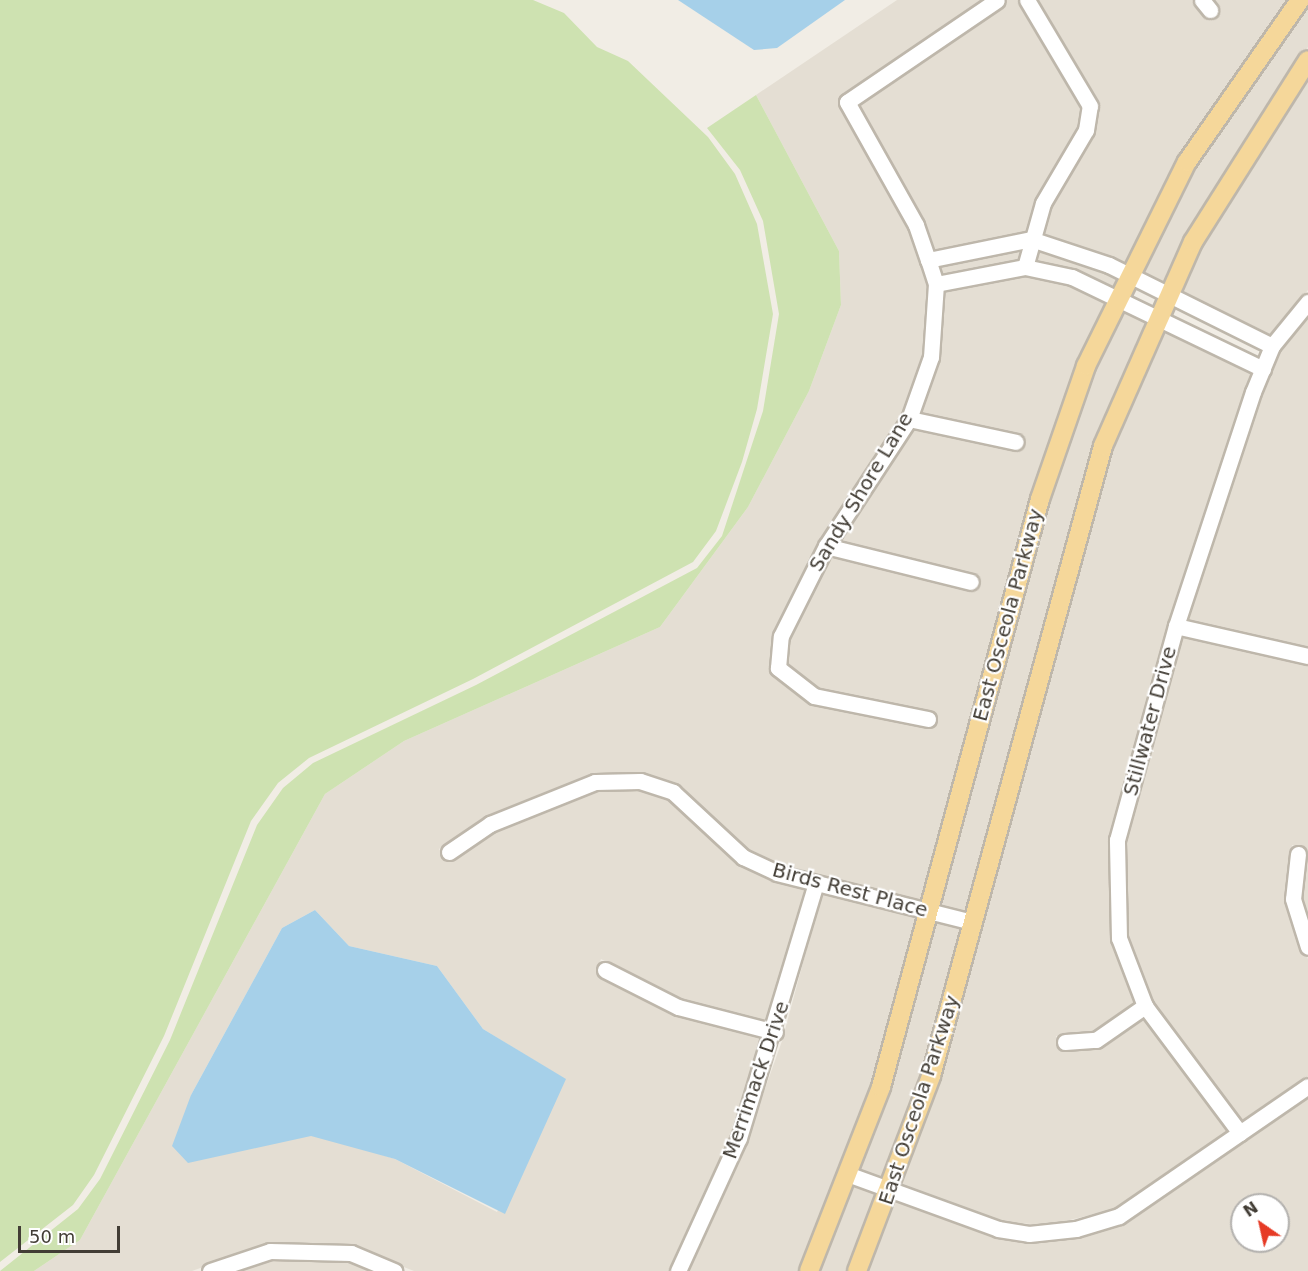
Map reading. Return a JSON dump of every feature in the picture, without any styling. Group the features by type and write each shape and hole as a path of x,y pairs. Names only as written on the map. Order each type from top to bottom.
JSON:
{"main road":[{"name":"East Osceola Parkway","path":"809,1271 850,1175 885,1075 1040,500 1115,300 1187,162 1300,0"},
{"name":"East Osceola Parkway","path":"857,1271 891,1191 931,1076 1083,508 1166,294 1230,177 1308,60"}],"street":[{"name":"Sandy Shore Lane","path":"928,719 814,696 778,668 781,636 826,546 909,419 931,357 936,284 916,225 847,102 997,0"},
{"path":"1025,267 1031,239 1043,203 1086,130 1090,106 1027,0"},
{"path":"928,260 1031,239 1128,275 1272,346"},
{"path":"936,284 1025,267 1072,277 1115,300 1263,369"},
{"name":"Stillwater Drive","path":"1240,1133 1145,1006 1119,938 1117,840 1176,626 1263,369 1272,346 1308,302"},
{"path":"909,419 1016,442"},
{"path":"826,546 971,582"},
{"path":"1176,626 1308,656"},
{"name":"Birds Rest Place","path":"449,852 490,824 595,782 640,781 673,792 742,857 816,883 972,922"},
{"path":"1298,854 1293,899 1308,947"},
{"name":"Merrimack Drive","path":"678,1271 739,1138 775,1032 816,883"},
{"path":"605,970 678,1007 775,1032"},
{"path":"1065,1042 1096,1040 1145,1006"},
{"path":"850,1175 998,1230 1029,1234 1076,1229 1119,1216 1308,1086"},
{"path":"210,1271 270,1251 351,1253 394,1271"}],"shaded area":[{"path":"897,0 1290,0 1181,158 1079,362 924,902 778,866 746,851 677,787 639,773 591,775 486,817 439,849 447,862 494,831 597,790 640,789 670,799 740,864 807,888 770,1024 680,1000 601,959 596,973 676,1014 765,1038 732,1135 670,1271 414,1271 350,1246 270,1243 192,1271 34,1271 80,1240 325,794 404,741 660,627 748,507 809,391 841,305 839,251 756,95","holes":["315,910 349,946 437,966 483,1029 565,1079 497,1212 395,1159 191,1095 282,928"]},
{"path":"1308,2 1308,47 1224,172 1162,284 1138,272 1194,167"},
{"path":"1308,74 1308,290 1269,336 1176,291"},
{"path":"1119,310 1145,322 1076,505 967,913 938,906 1047,503"},
{"path":"1308,314 1308,648 1301,650 1186,621 1278,350"},
{"path":"1159,329 1253,372 1170,617 1110,837 1112,938 1136,1002 1093,1032 1056,1036 1059,1050 1098,1047 1144,1016 1229,1131 1115,1209 1049,1225 998,1222 901,1187 938,1079 1108,455"},
{"path":"1181,635 1308,664 1308,927 1300,899 1306,848 1292,845 1286,897 1308,959 1308,1077 1241,1123 1151,1003 1127,937 1124,842"},
{"path":"822,892 920,916 874,1083 800,1271 687,1271 746,1142 782,1041"},
{"path":"935,920 963,928 924,1072 887,1182 860,1171"},
{"path":"1308,1096 1308,1271 865,1271 895,1201 998,1237 1029,1242 1078,1237 1122,1223"},
{"path":"855,1185 881,1195 848,1271 817,1271"},
{"path":"272,1259 350,1261 375,1271 230,1271"}],"green space":[{"path":"0,0 533,0 564,13 597,47 628,61 708,137 735,174 757,224 773,314 757,409 742,462 716,531 693,562 473,679 309,758 278,783 251,821 164,1036 94,1175 73,1205 0,1262"},
{"path":"756,95 839,251 841,305 809,391 748,507 660,627 404,741 325,794 80,1240 34,1271 0,1271 78,1209 100,1179 170,1040 257,825 283,788 313,763 476,685 697,568 722,536 763,411 779,314 763,221 740,170 707,128"}],"water":[{"path":"678,0 845,0 777,48 754,50"},
{"path":"315,910 349,946 437,966 483,1029 566,1079 505,1214 395,1159 311,1136 188,1163 172,1146 191,1095 282,928"}]}
